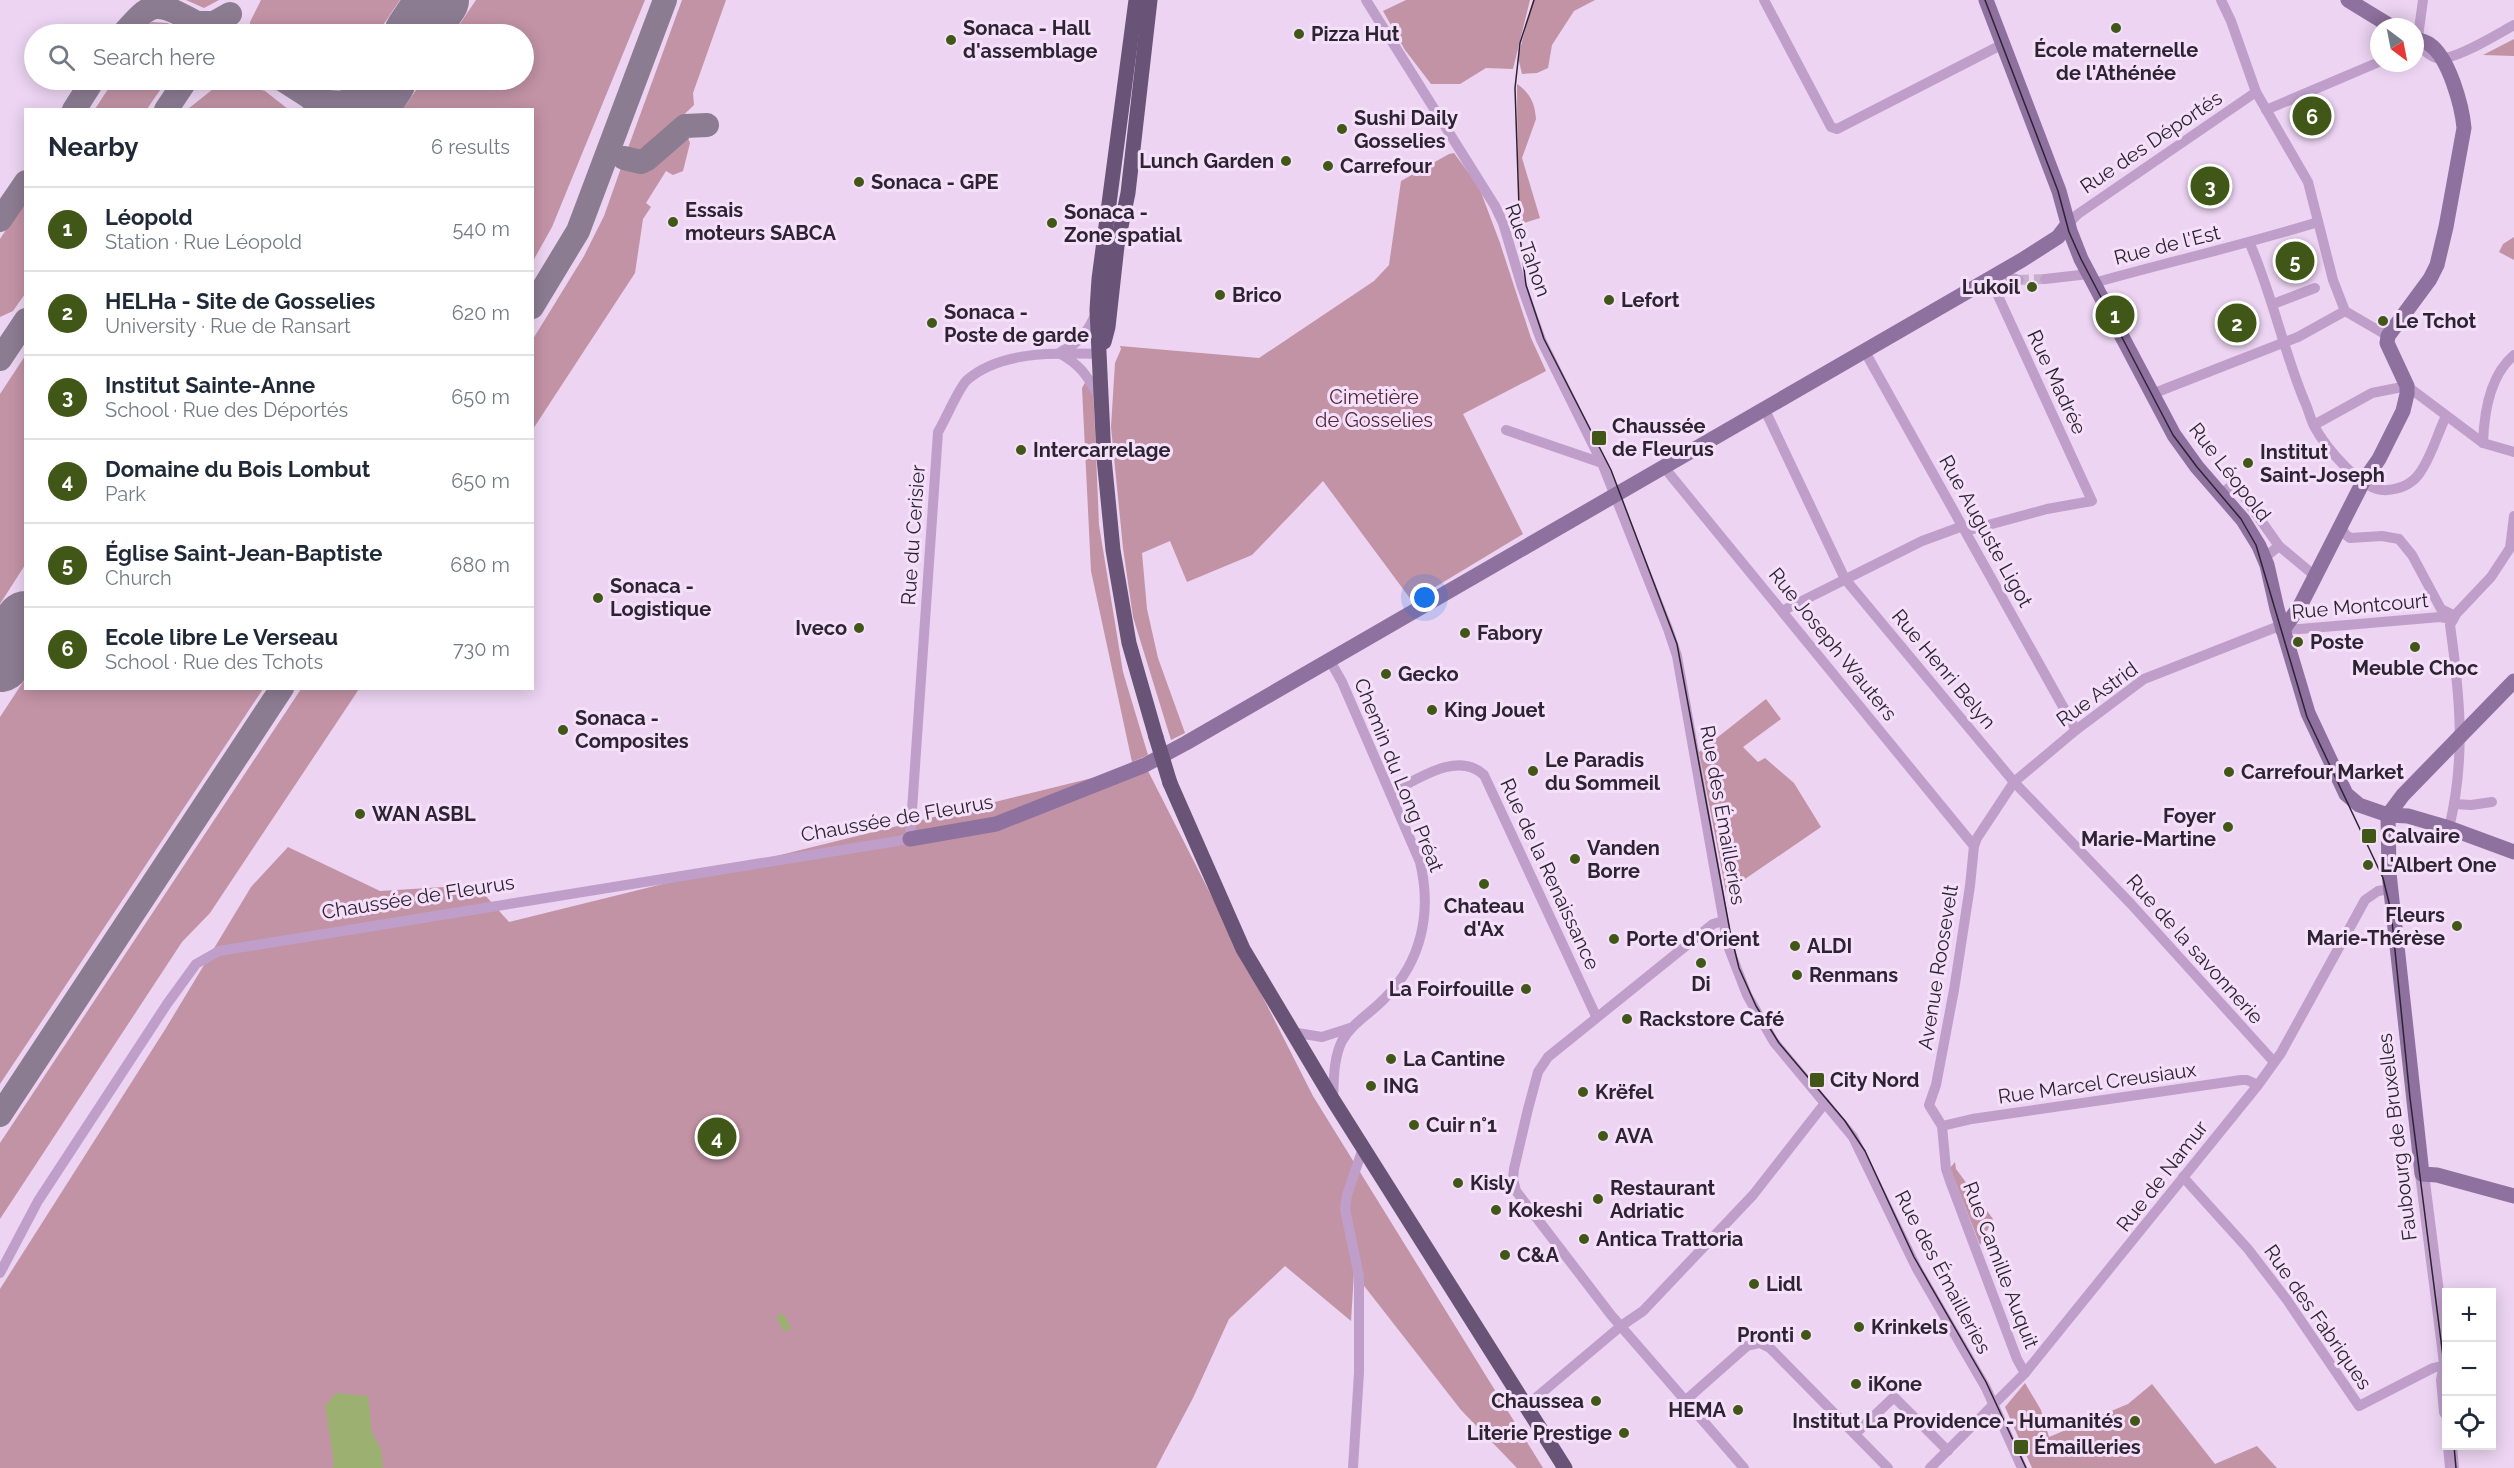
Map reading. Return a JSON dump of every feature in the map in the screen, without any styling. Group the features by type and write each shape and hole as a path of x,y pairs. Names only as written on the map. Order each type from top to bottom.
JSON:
{"main road":[{"path":"1136,0 1099,279 1097,310 1101,354 1104,458 1113,550 1129,643 1156,737 1170,783 1243,950 1333,1100 1565,1468"},
{"path":"1101,354 1108,327 1117,246 1128,193 1150,0"},
{"name":"Rue Léopold","path":"1986,0 2059,191 2068,224 2091,278 2181,446 2250,531 2264,558 2311,721 2344,790 2352,800 2388,815"},
{"path":"2348,0 2377,18"},
{"path":"2283,630 2292,619 2342,528 2363,482 2379,459 2406,400 2407,386 2387,343 2388,336 2430,279 2437,265 2464,128 2463,113 2458,98 2441,59 2429,44 2424,43"},
{"name":"Chaussée de Fleurus","path":"910,839 996,824 1144,765 1987,280 2058,237 2068,224"},
{"path":"2388,815 2403,795 2514,681"},
{"path":"2388,815 2408,816 2449,828 2514,852"},
{"name":"Faubourg de Bruxelles","path":"2388,815 2392,905 2421,1174"},
{"path":"2421,1174 2437,1175 2514,1196"}],"street":[{"name":"Rue Tahon","path":"1366,0 1495,206 1503,223 1522,287 1541,339 1615,494"},
{"path":"1764,0 1831,127 1837,129 2003,44"},
{"path":"2221,0 2231,21 2256,92 2308,182 2333,280 2345,311 2388,336"},
{"path":"2420,18 2423,0"},
{"path":"2441,59 2475,46 2514,25"},
{"path":"2266,110 2370,66"},
{"name":"Rue des Déportés","path":"2068,224 2078,214 2256,92"},
{"name":"Rue de l'Est","path":"2044,279 2091,278 2250,244 2318,222"},
{"path":"2250,244 2314,425 2340,461 2363,482 2380,491 2409,484 2418,475 2446,416"},
{"path":"2005,269 2009,277 2019,280"},
{"name":"Rue Madrée","path":"1964,529 2047,509 2092,501 1994,287 1987,280"},
{"path":"2273,304 2315,288"},
{"path":"1097,310 1090,327 1080,340 1059,353 1075,362 1087,373 1102,402"},
{"path":"2152,394 2283,342 2345,311"},
{"name":"Rue Auguste Ligot","path":"1864,350 2076,730"},
{"name":"Rue du Cerisier","path":"910,839 938,432 966,381 999,361 1059,353 1101,354"},
{"path":"2483,443 2484,417 2497,378 2507,361 2514,355"},
{"path":"2314,425 2372,393 2407,386 2483,443 2514,452"},
{"name":"Rue Henri Belyn","path":"1764,408 1845,579 2014,782"},
{"path":"1506,430 1602,463"},
{"name":"Rue Joseph Wauters","path":"1663,465 1974,846"},
{"path":"2230,477 2279,546 2315,576"},
{"path":"2221,494 2230,488 2238,488"},
{"name":"Rue des Émailleries","path":"1615,494 1677,656 1723,921 1733,960 1758,1017 1784,1055 1858,1145 1917,1269 1994,1404 2022,1468"},
{"path":"2449,828 2454,804 2461,735 2451,625 2454,618 2491,577 2512,548 2514,516"},
{"path":"2342,528 2350,538 2382,536 2399,539 2406,545 2441,613 2454,618"},
{"path":"1782,611 1922,541 1964,529"},
{"path":"2264,558 2279,546"},
{"name":"Rue Montcourt","path":"2283,630 2441,613"},
{"name":"Rue Astrid","path":"1974,846 2014,782 2076,730 2144,679 2272,629 2283,630"},
{"name":"Chemin du Long Préat","path":"1329,659 1342,682 1420,862 1426,887 1421,938 1399,982 1353,1027"},
{"name":"Rue de la Renaissance","path":"1390,793 1451,765 1472,767 1484,775 1596,1017"},
{"name":"Rue de la savonnerie","path":"2014,782 2130,903 2274,1062"},
{"path":"2454,804 2471,805 2492,802"},
{"name":"Chaussée de Fleurus","path":"0,1272 38,1201 167,1004 196,964 219,951 910,839"},
{"name":"Avenue Roosevelt","path":"1946,1169 1942,1125 1929,1105 1936,1085 1954,990 1974,846"},
{"name":"Rue de Namur","path":"1930,1468 2025,1373 2258,1085 2274,1062 2365,900 2378,891 2391,889"},
{"path":"1723,921 1713,924 1560,1045 1538,1072 1513,1179 1522,1201 1621,1326 1744,1468"},
{"path":"1291,1032 1322,1037 1336,1035 1353,1027"},
{"path":"1333,1100 1335,1063 1339,1049 1353,1027"},
{"name":"Rue Marcel Creusiaux","path":"1942,1125 2241,1080 2258,1085"},
{"path":"1527,1406 1621,1326 1643,1311 1740,1209 1825,1103"},
{"path":"1353,1468 1359,1373 1359,1276 1345,1209 1347,1195 1363,1148"},
{"name":"Rue Camille Auquit","path":"1946,1169 2025,1373"},
{"name":"Faubourg de Bruxelles","path":"2421,1174 2443,1342"},
{"name":"Rue des Fabriques","path":"2183,1177 2248,1249 2275,1284 2358,1406 2442,1365"},
{"path":"1686,1400 1747,1346 1761,1343 1770,1348 1888,1468"},
{"path":"1855,1434 1894,1397 1948,1451"},
{"path":"2450,1450 2452,1468"},
{"path":"2458,1450 2460,1468"}],"green space":[{"path":"186,0 219,0 204,8"},
{"path":"261,0 400,0 384,24 250,24"},
{"path":"476,0 645,0 552,227 534,259 534,108 404,108 416,90 534,90 534,24 460,24"},
{"path":"682,0 726,0 693,93 694,105 648,149 641,151 628,148"},
{"path":"1406,0 1530,0 1513,69 1486,68 1460,84 1431,84 1405,50 1383,11"},
{"path":"1533,0 1595,0 1574,11 1552,45 1548,68 1537,73 1522,74 1518,57"},
{"path":"152,22 169,24 148,24"},
{"path":"2514,39 2514,56 2483,55"},
{"path":"1517,84 1531,99 1536,119 1522,158 1540,218 1524,223 1520,219"},
{"path":"107,90 160,90 148,108 96,108"},
{"path":"212,90 261,90 287,108 189,108"},
{"path":"683,137 688,138 690,143 683,171 673,175 666,171 646,203 651,207 643,219 635,273 534,427 534,337 584,256 604,216 621,168 632,170 649,166"},
{"name":"Cimetière de Gosselies","path":"1454,153 1479,187 1531,338 1546,371 1463,414 1523,534 1412,601 1323,481 1252,555 1187,582 1170,541 1142,553 1147,609 1158,658 1185,733 1171,740 1133,617 1123,548 1111,427 1115,363 1121,349 1120,346 1259,358 1374,281 1389,265 1401,181"},
{"path":"24,203 24,295 13,311 0,317 0,239"},
{"path":"2514,237 2514,260 2499,252 2503,244"},
{"path":"24,358 24,567 0,604 0,394"},
{"path":"1086,381 1093,384 1099,525 1123,672 1148,755 1132,762 1091,571 1082,388"},
{"path":"24,681 24,690 262,690 0,1084 0,717"},
{"path":"300,690 358,690 210,913 182,942 0,1219 0,1143"},
{"path":"1766,699 1781,719 1743,747 1758,762 1765,758 1794,783 1821,827 1726,892 1699,752"},
{"path":"1145,765 1313,1096 1543,1468 1517,1468 1461,1410 1354,1273 1351,1321 1285,1266 1229,1319 1193,1398 1156,1468 0,1468 0,1289 166,1028 251,887 288,847 380,891 476,885 509,922"},
{"path":"1955,1162 1956,1169 1993,1219 1980,1245 1950,1168"},
{"name":"Institut La Providence - Humanités","path":"2025,1383 2041,1410 2049,1437 2128,1404 2152,1384 2215,1464 2257,1446 2277,1468 2032,1468 2005,1407"}],"shaded area":[{"path":"783,1313 791,1328 784,1332 776,1317"},
{"path":"336,1393 368,1396 372,1433 381,1449 383,1468 332,1468 334,1464 325,1406"}],"taxiway":[{"path":"534,304 578,231 665,0"},
{"path":"132,24 141,15 155,7 172,10 197,23"},
{"path":"198,24 214,23 230,14"},
{"path":"75,108 87,90"},
{"path":"167,108 179,90"},
{"path":"299,90 311,98"},
{"path":"319,108 311,98 333,102 351,101 373,90"},
{"path":"624,158 641,162 685,126 707,125"},
{"path":"0,220 24,185"},
{"path":"0,359 24,323"},
{"path":"0,1115 281,690"}],"runway":[{"path":"422,24 438,0"},
{"path":"366,108 378,90"},
{"path":"0,661 24,625"}],"tunnel":[{"path":"2019,280 2045,279"}],"tram line":[{"path":"1534,0 1520,43 1515,88 1520,237 1526,285 1544,339 1611,470 1677,644 1730,931 1739,968 1756,1006 1779,1043 1845,1121 1865,1151 1914,1257 1986,1382 2026,1468"},
{"path":"1985,0 2058,191 2069,232 2081,259 2173,435 2241,519 2256,545 2307,717 2383,878 2391,911 2410,1098 2442,1349"},
{"path":"2454,1450 2456,1468"}],"place":[{"name":"École maternelle de l'Athénée","path":"2116,28"},
{"name":"Pizza Hut","path":"1299,34"},
{"name":"Sonaca - Hall d'assemblage","path":"951,40"},
{"name":"Ecole libre Le Verseau","path":"2312,116"},
{"name":"Sushi Daily Gosselies","path":"1342,129"},
{"name":"Lunch Garden","path":"1286,161"},
{"name":"Carrefour","path":"1328,166"},
{"name":"Sonaca - GPE","path":"859,182"},
{"name":"Institut Sainte-Anne","path":"2210,186"},
{"name":"Essais moteurs SABCA","path":"673,222"},
{"name":"Sonaca - Zone spatial","path":"1052,223"},
{"name":"Église Saint-Jean-Baptiste","path":"2295,261"},
{"name":"Lukoil","path":"2032,287"},
{"name":"Brico","path":"1220,295"},
{"name":"Lefort","path":"1609,300"},
{"name":"Léopold","path":"2115,315"},
{"name":"Le Tchot","path":"2383,321"},
{"name":"Sonaca - Poste de garde","path":"932,323"},
{"name":"HELHa - Site de Gosselies","path":"2237,323"},
{"name":"Chaussée de Fleurus","path":"1599,438"},
{"name":"Intercarrelage","path":"1021,450"},
{"name":"Institut Saint-Joseph","path":"2248,463"},
{"name":"Sonaca - Logistique","path":"598,598"},
{"name":"Iveco","path":"859,628"},
{"name":"Fabory","path":"1465,633"},
{"name":"Poste","path":"2298,642"},
{"name":"Meuble Choc","path":"2415,647"},
{"name":"Gecko","path":"1386,674"},
{"name":"King Jouet","path":"1432,710"},
{"name":"Sonaca - Composites","path":"563,730"},
{"name":"Le Paradis du Sommeil","path":"1533,771"},
{"name":"Carrefour Market","path":"2229,772"},
{"name":"WAN ASBL","path":"360,814"},
{"name":"Foyer Marie-Martine","path":"2228,827"},
{"name":"Calvaire","path":"2369,836"},
{"name":"Vanden Borre","path":"1575,859"},
{"name":"L'Albert One","path":"2368,865"},
{"name":"Chateau d'Ax","path":"1484,884"},
{"name":"Fleurs Marie-Thérèse","path":"2457,926"},
{"name":"Porte d'Orient","path":"1614,939"},
{"name":"ALDI","path":"1795,946"},
{"name":"Di","path":"1701,963"},
{"name":"Renmans","path":"1797,975"},
{"name":"La Foirfouille","path":"1526,989"},
{"name":"Rackstore Café","path":"1627,1019"},
{"name":"La Cantine","path":"1391,1059"},
{"name":"City Nord","path":"1817,1080"},
{"name":"ING","path":"1371,1086"},
{"name":"Krëfel","path":"1583,1092"},
{"name":"Cuir n°1","path":"1414,1125"},
{"name":"AVA","path":"1603,1136"},
{"name":"Domaine du Bois Lombut","path":"717,1137"},
{"name":"Kisly","path":"1458,1183"},
{"name":"Restaurant Adriatic","path":"1598,1199"},
{"name":"Kokeshi","path":"1496,1210"},
{"name":"Antica Trattoria","path":"1584,1239"},
{"name":"C&A","path":"1505,1255"},
{"name":"Lidl","path":"1754,1284"},
{"name":"Krinkels","path":"1859,1327"},
{"name":"Pronti","path":"1806,1335"},
{"name":"iKone","path":"1856,1384"},
{"name":"Chaussea","path":"1596,1401"},
{"name":"HEMA","path":"1738,1410"},
{"name":"Institut La Providence - Humanités","path":"2135,1421"},
{"name":"Literie Prestige","path":"1624,1433"},
{"name":"Émailleries","path":"2021,1447"}]}
